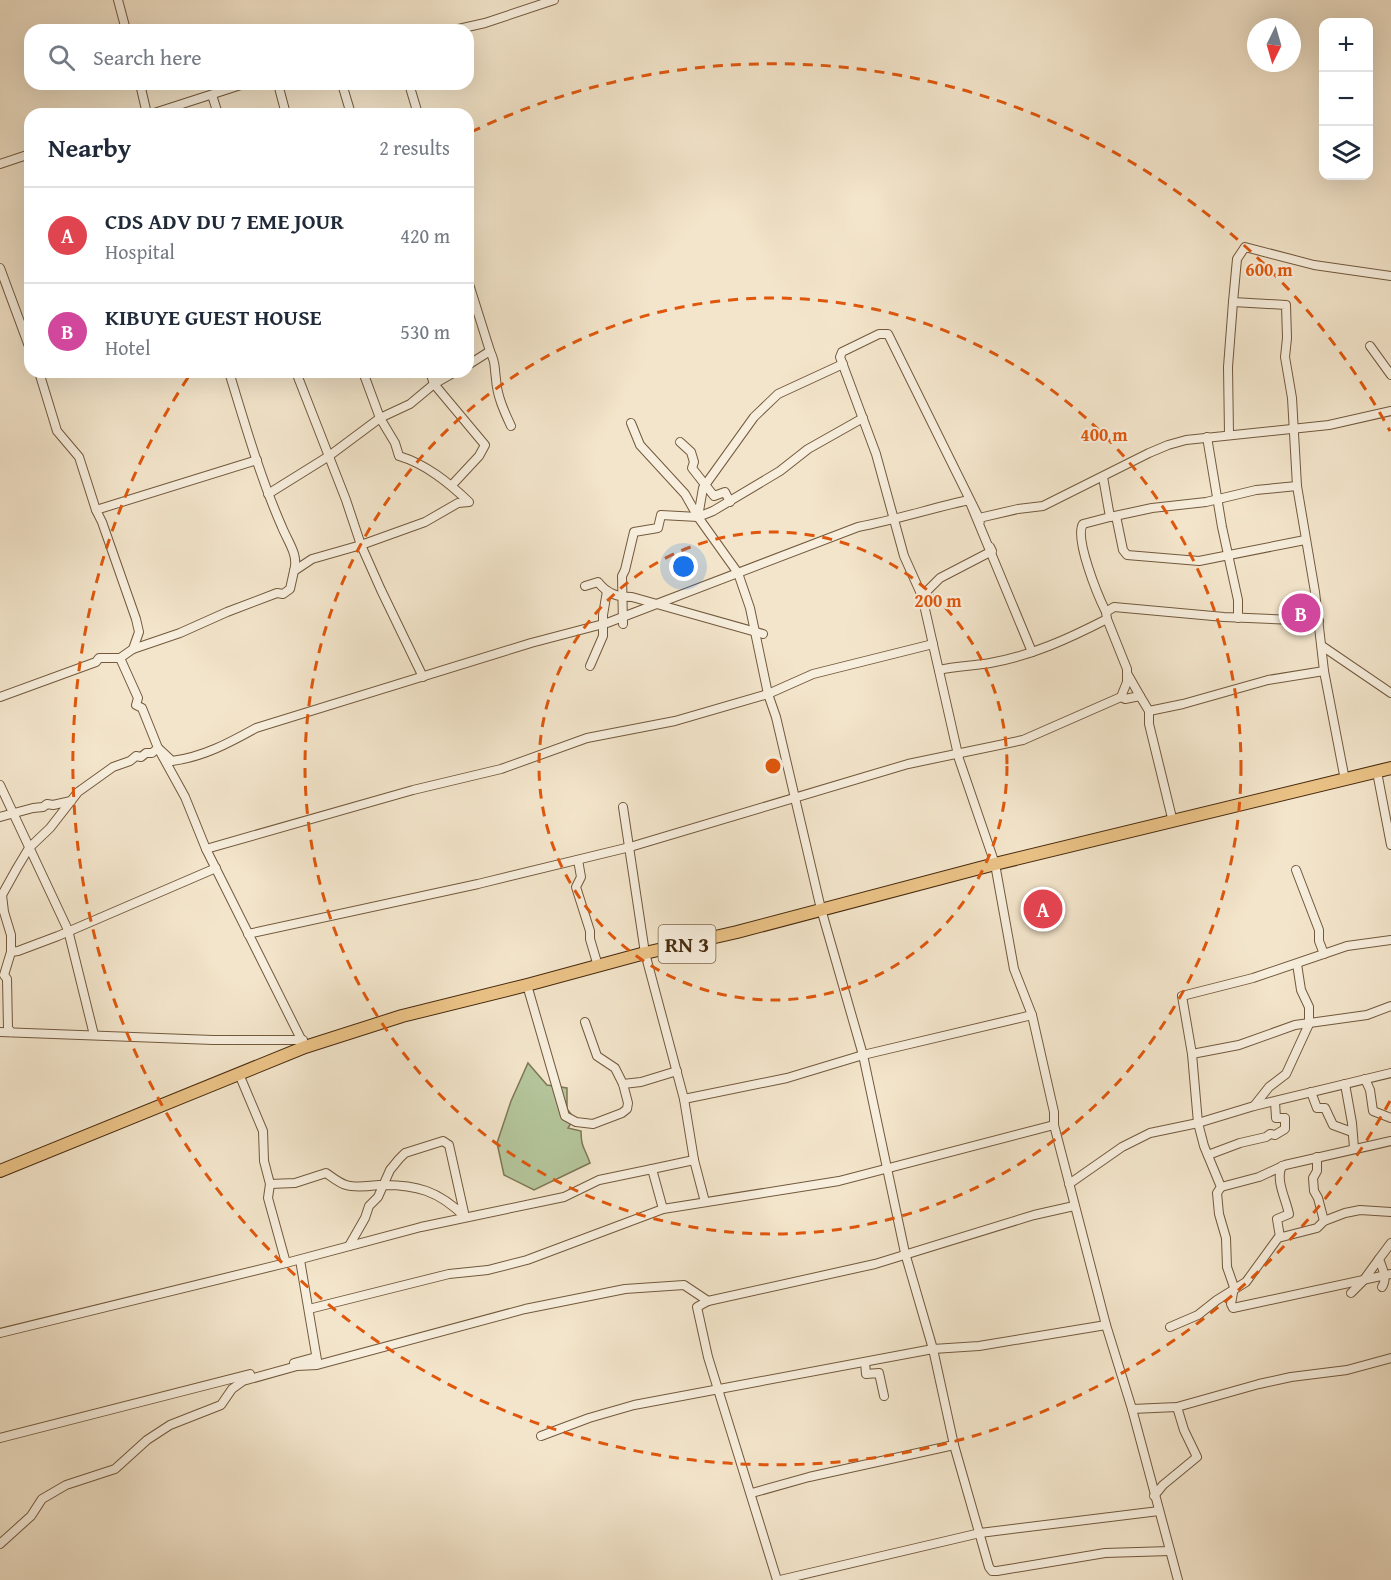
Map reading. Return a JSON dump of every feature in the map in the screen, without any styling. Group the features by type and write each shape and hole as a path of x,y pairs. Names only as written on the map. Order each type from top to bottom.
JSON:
{"highway":[{"name":"RN 3","path":"0,1171 239,1074 304,1043 995,864 1391,768"}],"street":[{"path":"118,0 124,24"},
{"path":"474,25 554,0"},
{"path":"142,90 147,108"},
{"path":"169,108 227,90"},
{"path":"280,90 284,108"},
{"path":"344,90 349,108"},
{"path":"410,90 416,108"},
{"path":"212,95 216,108"},
{"path":"0,164 24,156"},
{"path":"1229,434 1228,368 1233,302 1238,259 1245,247 1314,265 1391,276"},
{"path":"0,268 24,333"},
{"path":"474,300 496,363 495,379 502,408 512,426"},
{"path":"1233,302 1286,305 1285,357 1292,398 1297,486 1319,621 1324,671 1345,780"},
{"path":"992,550 888,334 879,334 842,352 840,357 876,454 904,556 921,596 958,752 995,864 1014,969 1032,1015 1054,1113 1054,1125 1074,1206 1178,1580"},
{"path":"1370,346 1391,375"},
{"path":"474,361 490,351"},
{"path":"698,517 704,486 754,417 778,394 843,364"},
{"path":"41,378 57,431 79,458 136,619 139,632 134,649"},
{"path":"0,697 96,662 99,658 120,658 134,649 180,633 277,593 283,594 290,589 296,564 294,553 268,494 232,378"},
{"path":"298,378 361,545 423,677"},
{"path":"294,571 312,559 361,545 425,522 458,503 469,502 452,485 413,460 399,456 395,442 380,418 365,378"},
{"path":"432,378 434,384 485,445 479,456 452,485"},
{"path":"268,494 329,456 380,418 410,404 444,378"},
{"path":"979,518 1017,509 1043,507 1168,445 1229,434 1329,425 1391,411"},
{"path":"623,620 622,576 634,532 658,528 661,515 698,517 730,502 780,471 808,449 863,418"},
{"path":"631,423 640,445 685,494 698,517 738,573 759,633 768,694 776,717 821,909 863,1055 905,1253 933,1350 954,1444 989,1567 992,1571 1105,1553 1170,1551"},
{"path":"1207,437 1238,600 1238,618"},
{"path":"680,442 691,452 694,462 692,468 704,486 714,496 725,492 730,502"},
{"path":"96,510 257,459"},
{"path":"1103,477 1123,550 1127,555 1199,561 1305,540"},
{"path":"1173,822 1149,724 1149,711 1128,675 1085,555 1080,529 1084,524 1152,508 1191,504 1256,490 1297,486"},
{"path":"969,500 979,518 1032,652"},
{"path":"158,748 172,761 186,759 227,744 256,728 531,643 623,620 658,604 858,527 969,500"},
{"path":"921,596 940,578 992,550"},
{"path":"585,586 598,582 607,591 622,597 632,597 759,633"},
{"path":"590,666 603,636 607,591"},
{"path":"939,670 990,663 1032,652 1068,639 1106,615 1111,608 1238,618 1319,621"},
{"path":"206,849 413,790 501,769 587,738 675,721 768,694 813,674 933,644"},
{"path":"1322,646 1391,693"},
{"path":"120,658 138,698 136,705 142,708 158,748 184,797 206,849 280,1000 304,1043"},
{"path":"1149,711 1183,704 1249,684 1324,671"},
{"path":"1121,697 1128,675"},
{"path":"248,934 468,886 630,847 908,764 1023,740 1121,697 1125,699 1140,696"},
{"path":"11,1032 8,1028 7,979 4,975 11,952 10,929 4,912 2,895 29,848 50,828 78,792 113,766 130,761 136,756 141,757 146,753 152,753 158,748"},
{"path":"1377,772 1391,845"},
{"path":"0,785 68,930 94,1035"},
{"path":"0,817 43,807 47,804 70,801"},
{"path":"622,807 645,953 684,1099 694,1160 705,1202"},
{"path":"578,860 581,877 576,887 598,966"},
{"path":"11,952 58,936 216,868"},
{"path":"1296,870 1319,930 1319,941 1324,954"},
{"path":"1221,1187 1198,1123 1192,1054 1182,996 1253,978 1347,946 1391,940"},
{"path":"1254,1106 1269,1087 1286,1074 1309,1024 1309,1008 1301,990 1297,964"},
{"path":"527,986 566,1116 584,1124 593,1124 622,1113 627,1109 628,1103 623,1084 615,1068 597,1056 585,1022"},
{"path":"1192,1054 1239,1045 1295,1025 1367,1015 1391,1006"},
{"path":"684,1099 787,1078 863,1055 1032,1015"},
{"path":"0,1032 304,1043"},
{"path":"623,1084 641,1082 677,1071"},
{"path":"1069,1184 1122,1148 1150,1133 1198,1123 1254,1106 1391,1073"},
{"path":"239,1074 263,1131 264,1161 270,1184 268,1198 286,1263"},
{"path":"1365,1079 1370,1090 1373,1111 1391,1118"},
{"path":"1345,1084 1354,1148"},
{"path":"1311,1092 1317,1108 1325,1108 1333,1125 1352,1132"},
{"path":"1208,1155 1270,1134 1275,1135 1285,1129 1285,1118 1276,1118 1275,1102"},
{"path":"309,1310 449,1274 488,1270 527,1260 663,1209 839,1181 1054,1125"},
{"path":"1388,1274 1233,1308 1231,1304 1234,1289 1227,1268 1226,1238 1217,1192 1221,1187 1259,1177 1282,1166 1391,1140"},
{"path":"349,1246 369,1206 378,1197 390,1170 405,1153 443,1141 449,1145 465,1217"},
{"path":"1317,1157 1317,1171 1313,1178 1314,1191 1318,1198 1323,1221"},
{"path":"0,1333 465,1217 490,1214 564,1197 599,1180 694,1160"},
{"path":"1280,1237 1277,1219 1288,1214 1287,1201 1278,1173 1282,1166"},
{"path":"652,1169 663,1209"},
{"path":"270,1184 295,1182 326,1173 346,1185 420,1187 446,1200 465,1217"},
{"path":"1074,1206 1034,1215 875,1264 708,1301 697,1307 708,1357 778,1580 980,1533 1159,1511"},
{"path":"1170,1327 1198,1315 1246,1282 1280,1237 1317,1228 1323,1221 1345,1213 1360,1210 1391,1212"},
{"path":"1351,1293 1365,1279 1391,1243"},
{"path":"1379,1259 1388,1274"},
{"path":"300,1260 317,1361"},
{"path":"1382,1287 1388,1274"},
{"path":"0,1544 31,1516 42,1499 66,1485 115,1469 147,1440 170,1425 221,1405 232,1389 243,1381 525,1309 625,1289 684,1285 708,1301"},
{"path":"541,1436 589,1418 634,1405 933,1350 979,1346 1106,1325"},
{"path":"1132,1409 1177,1407 1259,1384 1291,1377 1347,1370 1391,1358"},
{"path":"0,1438 317,1361"},
{"path":"865,1362 866,1374 879,1373 884,1396"},
{"path":"1154,1496 1163,1485 1197,1456 1184,1430 1177,1407"},
{"path":"752,1493 858,1465 954,1444"}],"green space":[{"path":"528,1063 547,1085 567,1088 567,1109 574,1118 568,1128 581,1131 583,1145 590,1163 534,1190 504,1175 497,1143 511,1101"}],"place":[{"name":"KIBUYE GUEST HOUSE","path":"1301,613"},
{"name":"CDS ADV DU 7 EME JOUR","path":"1043,909"}]}
